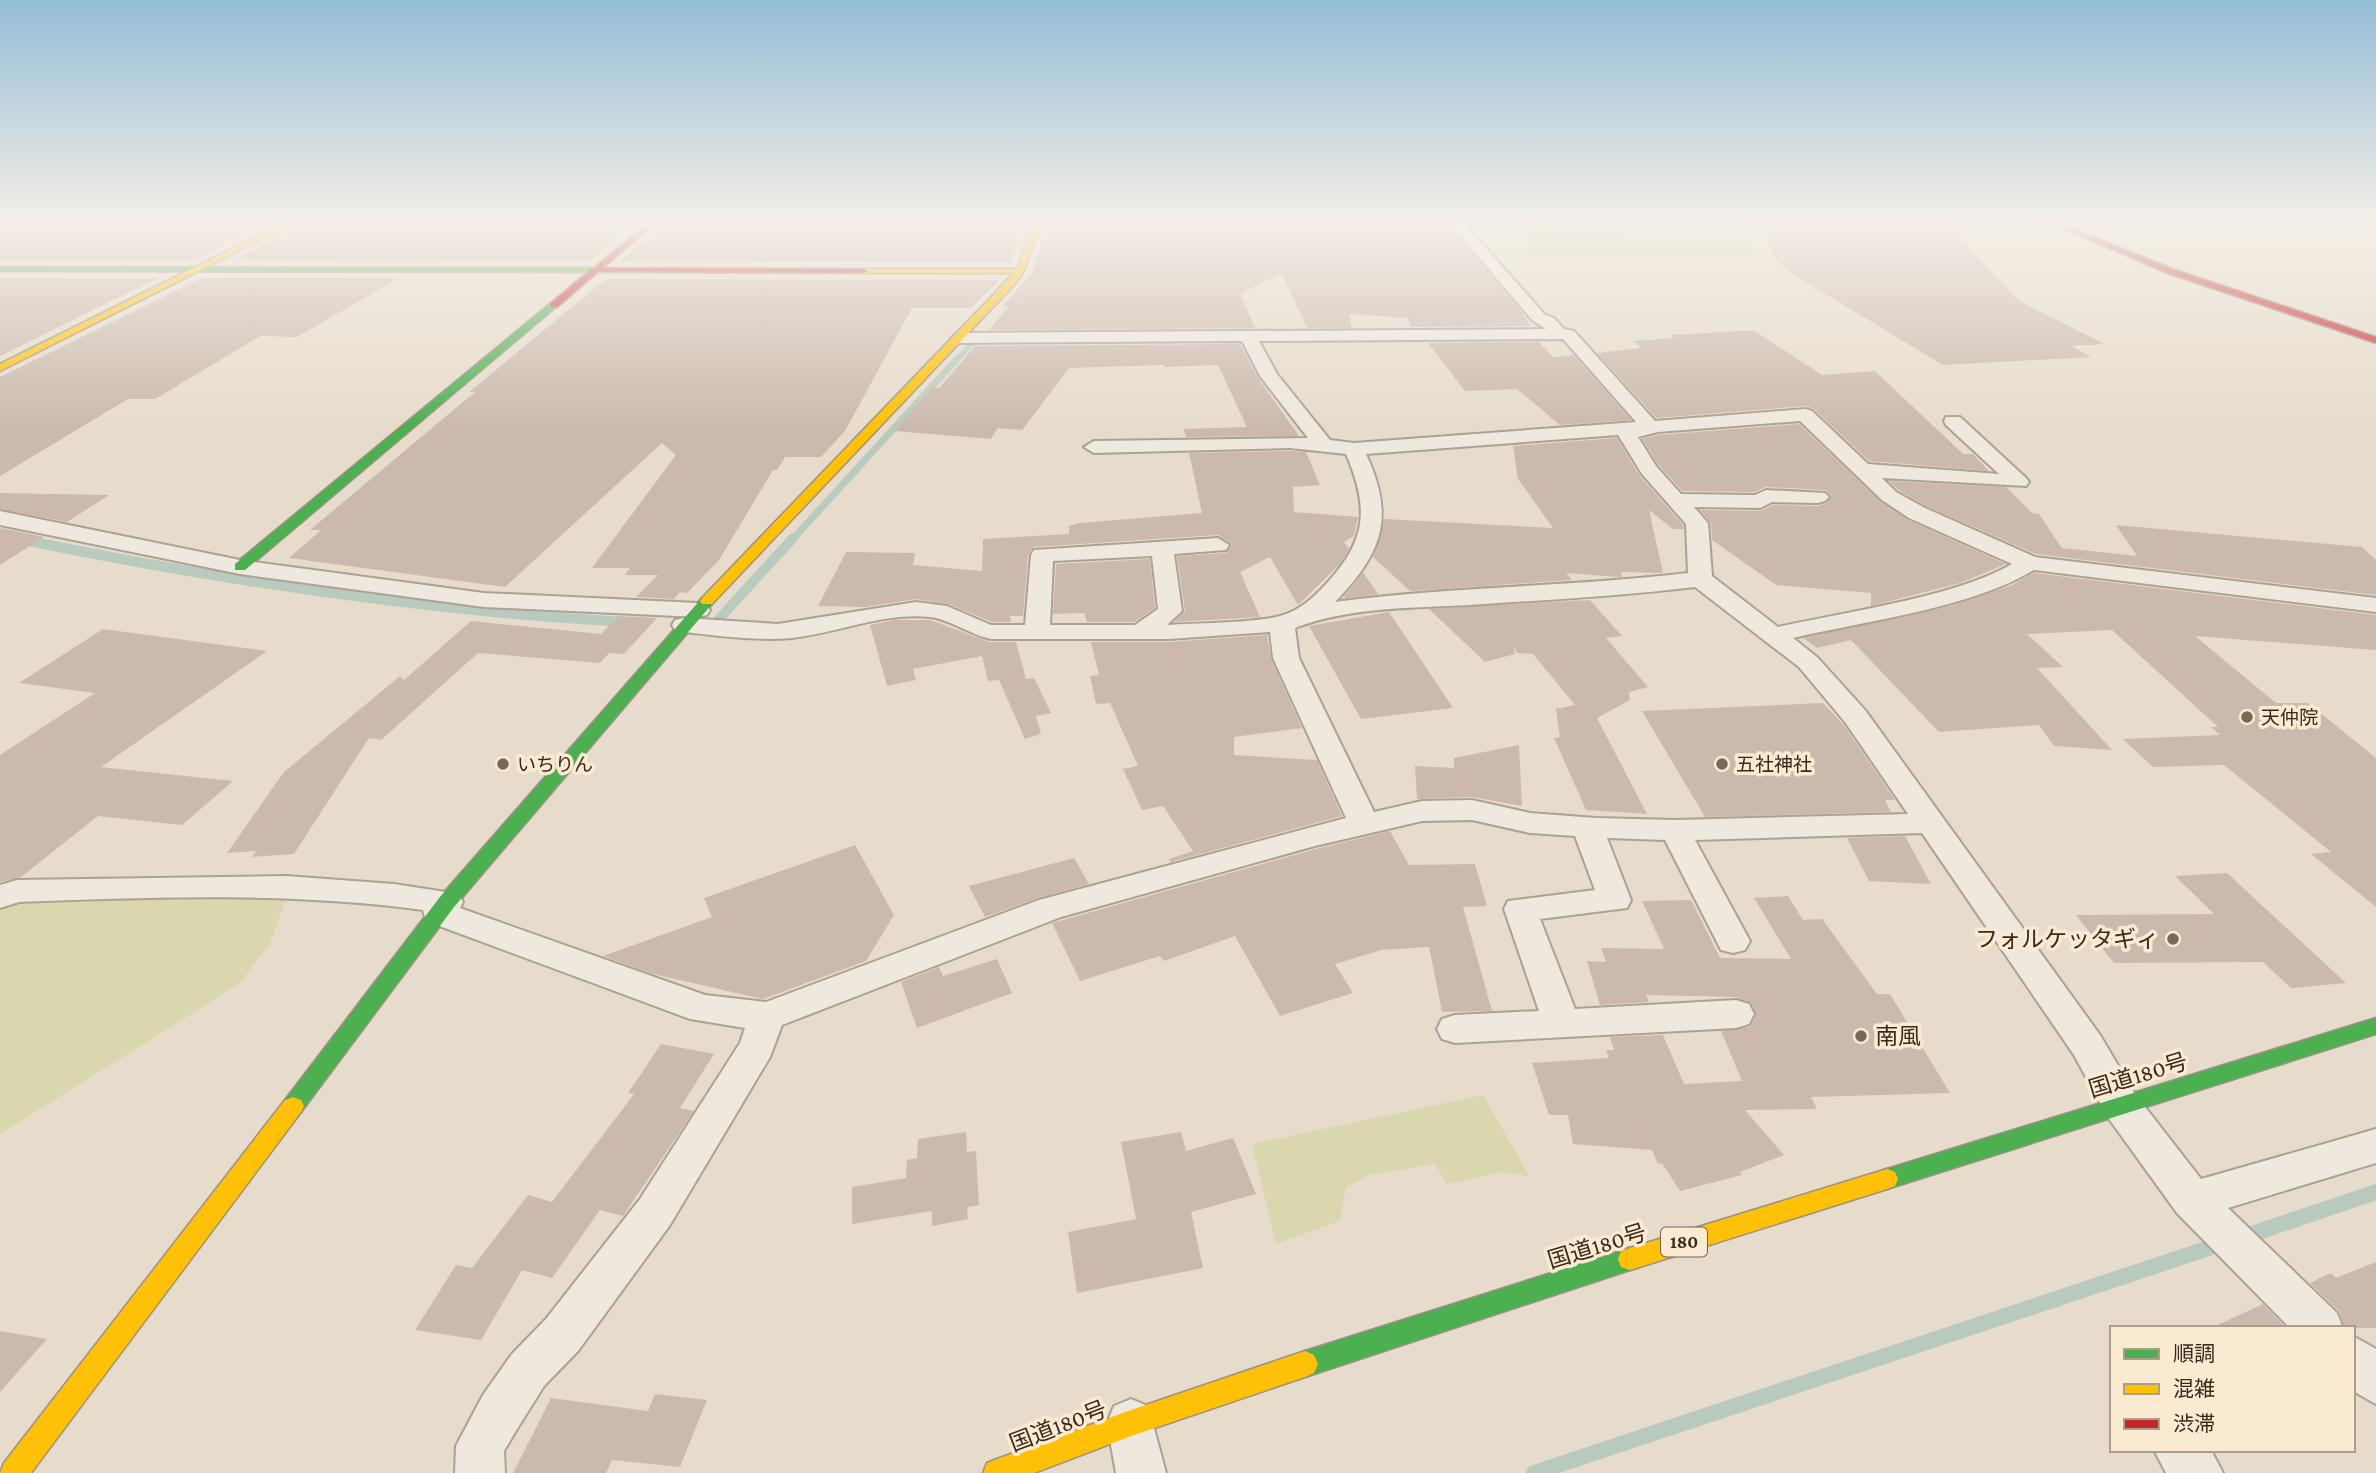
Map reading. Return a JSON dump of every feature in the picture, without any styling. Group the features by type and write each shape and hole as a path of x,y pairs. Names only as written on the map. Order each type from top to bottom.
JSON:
{"main road":[{"path":"0,368 156,290"},
{"path":"240,567 571,290"},
{"path":"14,1473 443,908 691,617 1003,290"},
{"path":"2226,290 2376,340"},
{"name":"国道180号","path":"997,1473 1130,1423 1437,1320 2376,1026"}],"street":[{"path":"1514,290 1538,317 1548,321 1559,334"},
{"path":"959,338 1568,334 1651,428"},
{"path":"1249,338 1269,376 1321,442 1319,445"},
{"path":"1094,447 1290,442 1354,449 1805,415 1889,496 1917,513 2030,563 2376,606"},
{"path":"1862,470 2019,482 1953,421"},
{"path":"1651,428 1627,434 1633,449 1697,523 1700,579"},
{"path":"1311,613 1350,575 1363,553 1371,528 1375,503 1370,480 1354,449"},
{"path":"1675,500 1760,502 1766,496 1818,498"},
{"path":"0,517 240,567 484,600 691,617 766,630 807,628 830,621 932,610 975,630 1037,633 1282,625 1311,613 1390,602 1616,589 1700,579 1808,662 1855,716 2087,1045 2121,1105 2192,1200 2320,1326"},
{"path":"1037,633 1042,555 1217,545"},
{"path":"1142,631 1170,611 1162,548"},
{"path":"1774,635 1946,596 2008,576 2030,563"},
{"path":"1282,625 1286,658 1364,824"},
{"path":"0,897 17,891 180,885 378,891 443,908 703,1009 767,1016 1051,908 1422,811 1472,810 1530,823 1675,830 1931,823"},
{"path":"1562,1024 1520,909 1615,900 1590,835 1596,828"},
{"path":"1675,830 1734,941"},
{"path":"1455,1029 1736,1014"},
{"path":"480,1473 480,1446 500,1412 528,1370 562,1335 655,1212 757,1047 767,1016"},
{"path":"2192,1200 2376,1146"},
{"path":"2355,1361 2376,1381"},
{"path":"1130,1423 1141,1473"},
{"path":"2180,1452 2197,1473"}],"shaded area":[{"path":"173,892 285,901 270,944 239,984 0,1134 0,903"},
{"path":"1483,1095 1530,1177 1503,1172 1447,1184 1435,1164 1369,1175 1346,1187 1340,1221 1276,1244 1252,1144"}],"building":[{"path":"0,290 134,290 0,356"},
{"path":"178,290 379,290 297,337 260,336 155,399 128,399 0,476 0,377"},
{"path":"593,290 989,290 971,308 912,308 845,431 821,457 785,457 777,470 773,470 719,560 687,593 680,592 674,599 636,597 658,575 625,575 630,568 592,568 676,455 662,443 505,587 289,558 321,530 310,530 475,392 469,392"},
{"path":"1017,290 1247,290 1240,293 1255,328 989,330 1008,307 1002,307"},
{"path":"1289,290 1503,290 1530,326 1411,327 1408,318 1349,314 1352,328 1307,328"},
{"path":"1818,290 2008,290 2019,301 2105,344 2071,346 2091,357 1943,365"},
{"path":"1755,331 1822,375 1875,371 1963,454 1973,454 1989,471 1869,461 1814,409 1806,406 1656,418 1597,353 1642,348 1633,341 1674,338 1671,335"},
{"path":"1539,342 1553,357 1574,355 1631,420 1560,425 1517,389 1465,391 1428,343"},
{"path":"1240,344 1258,378 1299,436 1186,437 1184,429 1247,427 1218,365 1069,368 1022,430 998,428 991,439 894,431 932,388 939,388 975,346"},
{"path":"1799,424 1881,502 1908,520 2006,564 1960,583 1871,606 1871,593 1776,585 1712,540 1711,523 1700,510 1760,511 1773,505 1818,506 1827,503 1831,495 1825,490 1766,487 1754,492 1682,491 1658,464 1642,439 1658,435"},
{"path":"1617,438 1640,476 1683,525 1684,529 1673,529 1649,510 1663,573 1621,572 1622,577 1619,577 1566,573 1572,580 1410,591 1373,557 1384,519 1553,528 1518,479 1513,446"},
{"path":"1306,452 1320,485 1293,487 1294,512 1358,517 1354,536 1344,542 1349,549 1339,565 1298,605 1270,557 1240,572 1260,617 1174,622 1185,611 1177,556 1226,553 1232,544 1218,535 1034,547 1028,555 1023,616 1010,616 1011,622 992,622 948,604 916,599 865,607 818,606 846,552 915,553 913,565 982,571 983,539 1069,534 1069,526 1080,523 1202,513 1189,453"},
{"path":"1889,481 2006,487 2032,513 2039,514 2062,548 2137,556 2116,525 2362,547 2376,560 2376,595 2036,554 1926,506 1898,490"},
{"path":"0,493 109,495 67,522 0,509"},
{"path":"0,528 44,537 0,565"},
{"path":"1150,559 1155,608 1134,622 1087,622 1084,613 1053,614 1056,564"},
{"path":"1363,572 1378,594 1342,599 1353,586"},
{"path":"2034,573 2376,615 2376,650 2195,636 2276,703 2308,703 2376,758 2376,907 2311,854 2331,852 2224,765 2153,767 2123,739 2220,735 2211,727 2218,727 2112,630 2027,634 2063,667 2037,668 2112,750 2054,746 2039,725 1939,732 1851,640 1817,648 1803,638 1950,606 2010,586"},
{"path":"1590,600 1622,636 1606,638 1648,687 1629,692 1630,700 1597,718 1647,814 1586,810 1554,738 1560,737 1556,709 1575,705 1533,654 1517,653 1514,646 1515,654 1485,662 1429,609"},
{"path":"1389,612 1453,708 1361,719 1309,626"},
{"path":"619,616 657,618 624,654 609,653 600,663 478,653 381,740 369,738 294,854 252,857 256,851 227,853 284,772 400,676 404,680 471,621 601,634"},
{"path":"895,620 930,620 990,642 1016,642 1026,679 1034,678 1051,713 1036,716 1041,734 1025,739 999,680 988,681 982,656 913,669 916,680 887,686 870,625"},
{"path":"103,629 267,651 101,767 233,781 182,825 98,816 21,877 0,882 0,755 95,693 19,683"},
{"path":"1267,635 1271,659 1302,728 1234,737 1234,755 1317,760 1342,816 1171,862 1169,859 1193,851 1163,806 1142,810 1123,769 1138,766 1110,703 1096,704 1090,676 1099,675 1091,642 1169,642"},
{"path":"1823,703 1843,724 1895,800 1885,800 1891,812 1705,817 1642,711"},
{"path":"1519,745 1522,806 1472,797 1417,799 1415,766 1454,768 1454,758"},
{"path":"1390,831 1409,865 1475,864 1487,906 1463,907 1492,1011 1442,1012 1429,947 1381,950 1335,964 1353,993 1280,1016 1235,936 1164,961 1160,956 1080,981 1052,923 1316,849"},
{"path":"1905,836 1931,884 1869,881 1847,838"},
{"path":"855,845 894,915 866,961 763,999 653,974 603,956 712,917 704,898"},
{"path":"1074,858 1089,884 985,917 969,886"},
{"path":"2227,873 2346,983 2291,988 2263,962 2114,963 2076,915 2214,914 2175,876"},
{"path":"1788,896 1803,920 1822,919 1877,994 1890,994 1950,1093 1811,1097 1817,1109 1745,1110 1784,1155 1740,1172 1742,1175 1680,1191 1662,1163 1658,1164 1652,1150 1573,1144 1568,1115 1549,1115 1532,1063 1609,1058 1606,1050 1614,1050 1610,1037 1663,1035 1684,1084 1742,1081 1721,1031 1750,1027 1756,1015 1751,1003 1736,997 1646,995 1649,1002 1600,1005 1587,961 1606,962 1601,948 1664,949 1642,901 1691,900 1720,958 1791,959 1754,898"},
{"path":"997,959 1012,993 917,1028 901,982 939,967 943,976"},
{"path":"661,1044 714,1054 680,1108 694,1111 623,1216 600,1210 552,1278 522,1270 481,1340 415,1330 456,1265 472,1268 528,1195 552,1202 634,1094 628,1093"},
{"path":"966,1132 967,1152 976,1151 979,1205 967,1207 968,1219 932,1226 932,1211 852,1224 852,1187 906,1178 907,1160 917,1158 918,1139"},
{"path":"1181,1132 1186,1151 1233,1138 1256,1194 1191,1212 1203,1268 1077,1293 1068,1232 1136,1219 1121,1142"},
{"path":"2376,1262 2376,1328 2344,1326 2339,1311 2310,1283 2331,1273 2336,1278"},
{"path":"2263,1304 2284,1326 2215,1326"},
{"path":"0,1331 47,1339 0,1392"},
{"path":"655,1394 707,1400 680,1467 612,1460 606,1473 513,1473 551,1398 648,1411"}],"waterway":[{"path":"1523,290 1547,317"},
{"path":"957,360 975,340 984,340"},
{"path":"792,540 958,358"},
{"path":"0,535 22,540"},
{"path":"14,538 319,592 472,610 627,622"},
{"path":"718,620 793,538"},
{"path":"2243,1237 2376,1192"},
{"path":"1534,1473 2224,1243"}],"traffic: fast":[{"path":"240,567 554,305"},
{"path":"293,1106 447,902 707,601"},
{"path":"1887,1179 2376,1026"},
{"path":"1305,1364 1630,1259"}],"traffic: slow":[{"path":"0,368 157,290"},
{"path":"707,601 1005,290"},
{"path":"14,1473 293,1106"},
{"path":"1630,1259 1887,1179"},
{"path":"997,1473 1131,1423 1305,1364"}],"traffic: jam":[{"path":"554,305 572,290"},
{"path":"2226,290 2376,340"}],"place":[{"name":"天仲院","path":"2247,717"},
{"name":"いちりん","path":"503,764"},
{"name":"五社神社","path":"1722,764"},
{"name":"フォルケッタギィ","path":"2173,939"},
{"name":"南風","path":"1861,1036"}]}
